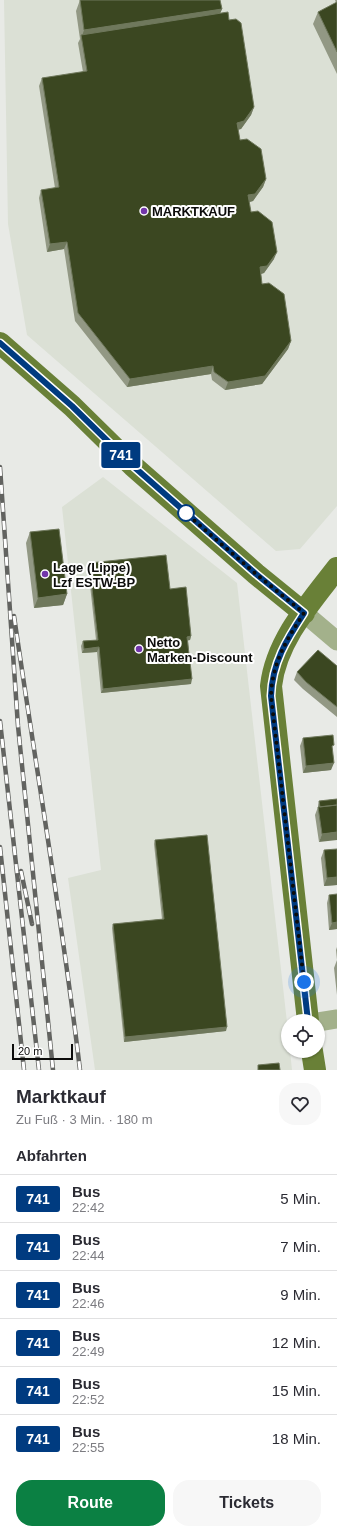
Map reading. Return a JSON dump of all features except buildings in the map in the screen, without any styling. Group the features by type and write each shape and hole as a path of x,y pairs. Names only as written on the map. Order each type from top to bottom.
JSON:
{"main road":[{"path":"0,343 72,406 133,466 256,574 304,613"},
{"path":"307,1014 271,696 272,676 281,649 304,613 337,568"},
{"path":"313,1058 315,1070"}],"street":[{"path":"304,613 337,641"},
{"path":"325,1021 337,1018"}],"shaded area":[{"path":"4,0 337,0 337,506 300,549 276,551 27,335 8,224"},
{"path":"103,477 237,583 286,1014 281,1014 281,1058 291,1058 292,1070 95,1070 68,878 101,870 62,507"}],"railway":[{"path":"0,467 18,726 53,1070"},
{"path":"14,616 57,900 80,1070"},
{"path":"0,721 39,1070"},
{"path":"0,847 24,1070"},
{"path":"21,871 32,924"}],"bus line":[{"name":"741","path":"0,343 72,406 96,432 133,466 256,574 304,613 281,649 272,676 271,696 307,1014"}],"place":[{"name":"MARKTKAUF","path":"144,211"},
{"name":"Lage (Lippe) Lzf ESTW-BP","path":"45,574"},
{"name":"Netto Marken-Discount","path":"139,649"}],"route":[{"path":"186,513 182,510 304,613 281,649 272,676 271,696 304,982"}]}
